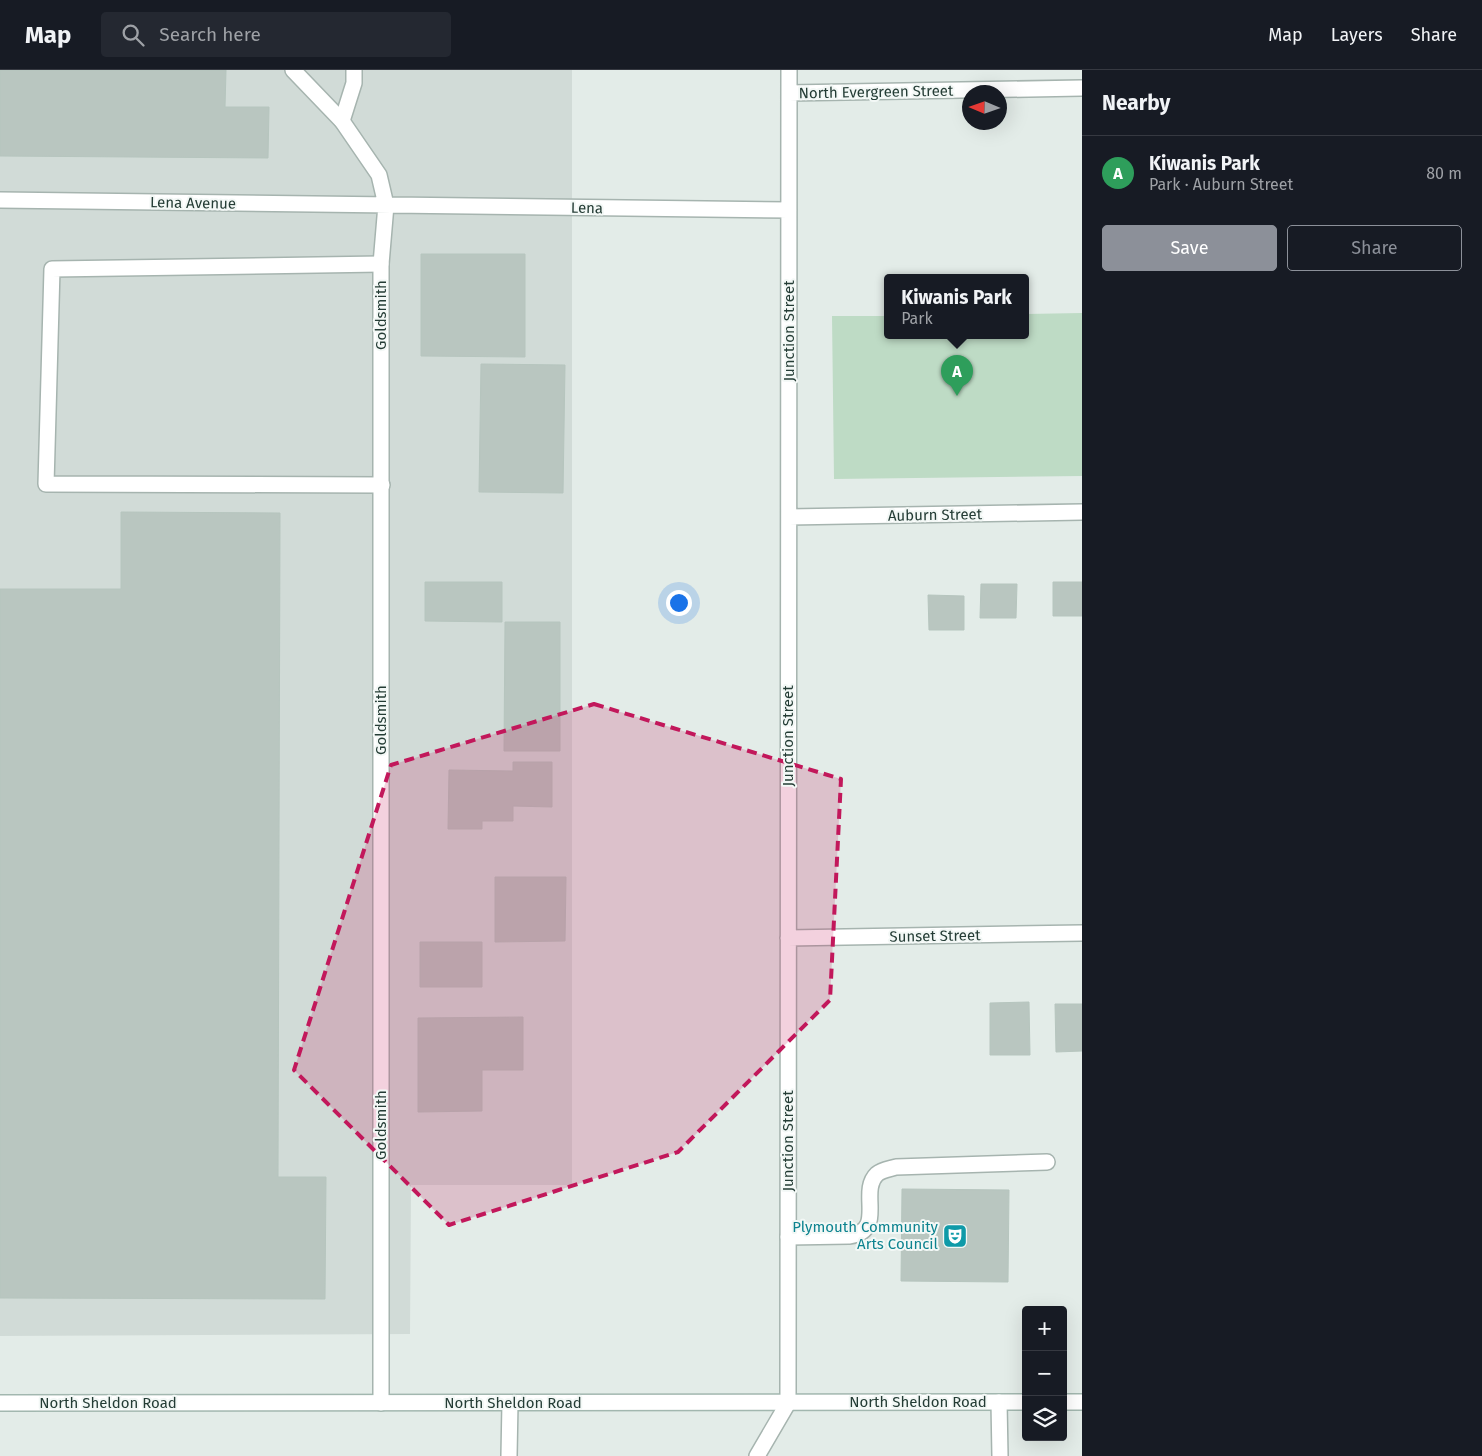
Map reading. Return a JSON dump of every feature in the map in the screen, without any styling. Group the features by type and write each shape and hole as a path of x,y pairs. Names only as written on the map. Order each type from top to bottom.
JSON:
{"street":[{"name":"Goldsmith","path":"293,70 342,121 379,174 386,205 381,264 381,1403"},
{"path":"342,121 354,83 354,70"},
{"name":"Junction Street","path":"788,1403 790,70"},
{"name":"North Evergreen Street","path":"789,93 1082,88"},
{"name":"Lena Avenue","path":"0,200 386,205"},
{"name":"Lena","path":"386,205 789,210"},
{"path":"381,264 52,269 46,484 382,484"},
{"name":"Auburn Street","path":"789,518 1082,512"},
{"name":"Sunset Street","path":"788,938 1082,933"},
{"path":"788,1237 848,1236 857,1235 865,1230 870,1214 873,1181 877,1175 896,1167 1047,1162"},
{"path":"999,1402 1000,1456"},
{"name":"North Sheldon Road","path":"0,1403 1022,1402"},
{"path":"1067,1402 1082,1402"},
{"path":"509,1456 510,1403"},
{"path":"757,1456 788,1403"}],"highlighted area":[{"path":"594,704 841,779 830,1000 678,1152 449,1225 294,1070 391,765"}],"shaded area":[{"path":"0,70 572,70 572,1185 411,1185 410,1334 0,1336"}],"green space":[{"path":"1082,313 1082,476 834,479 832,316 884,316 884,339 1029,339 1029,314"}],"building":[{"path":"0,70 226,70 225,107 269,107 268,158 0,156"},
{"path":"421,254 525,254 525,357 421,356"},
{"path":"481,364 565,365 563,493 479,492"},
{"path":"121,512 280,513 278,1177 326,1177 325,1299 0,1298 0,589 121,589"},
{"path":"425,582 502,582 502,622 425,621"},
{"path":"1053,582 1082,582 1082,616 1053,616"},
{"path":"981,584 1017,584 1016,618 980,618"},
{"path":"928,595 964,596 964,630 929,630"},
{"path":"505,622 560,622 560,751 504,751"},
{"path":"513,762 552,762 552,807 513,806 513,821 482,821 482,829 448,829 449,770 513,771"},
{"path":"495,877 566,877 565,941 495,942"},
{"path":"420,942 482,942 482,987 420,987"},
{"path":"1029,1002 1030,1055 990,1055 990,1003"},
{"path":"1055,1004 1082,1004 1082,1051 1056,1052"},
{"path":"523,1017 523,1070 482,1070 482,1111 418,1112 418,1018"},
{"name":"Plymouth Community Arts Council","path":"902,1189 1009,1190 1008,1282 901,1281"}],"place":[{"name":"Kiwanis Park","path":"957,396"},
{"name":"Plymouth Community Arts Council","path":"955,1236"}]}
